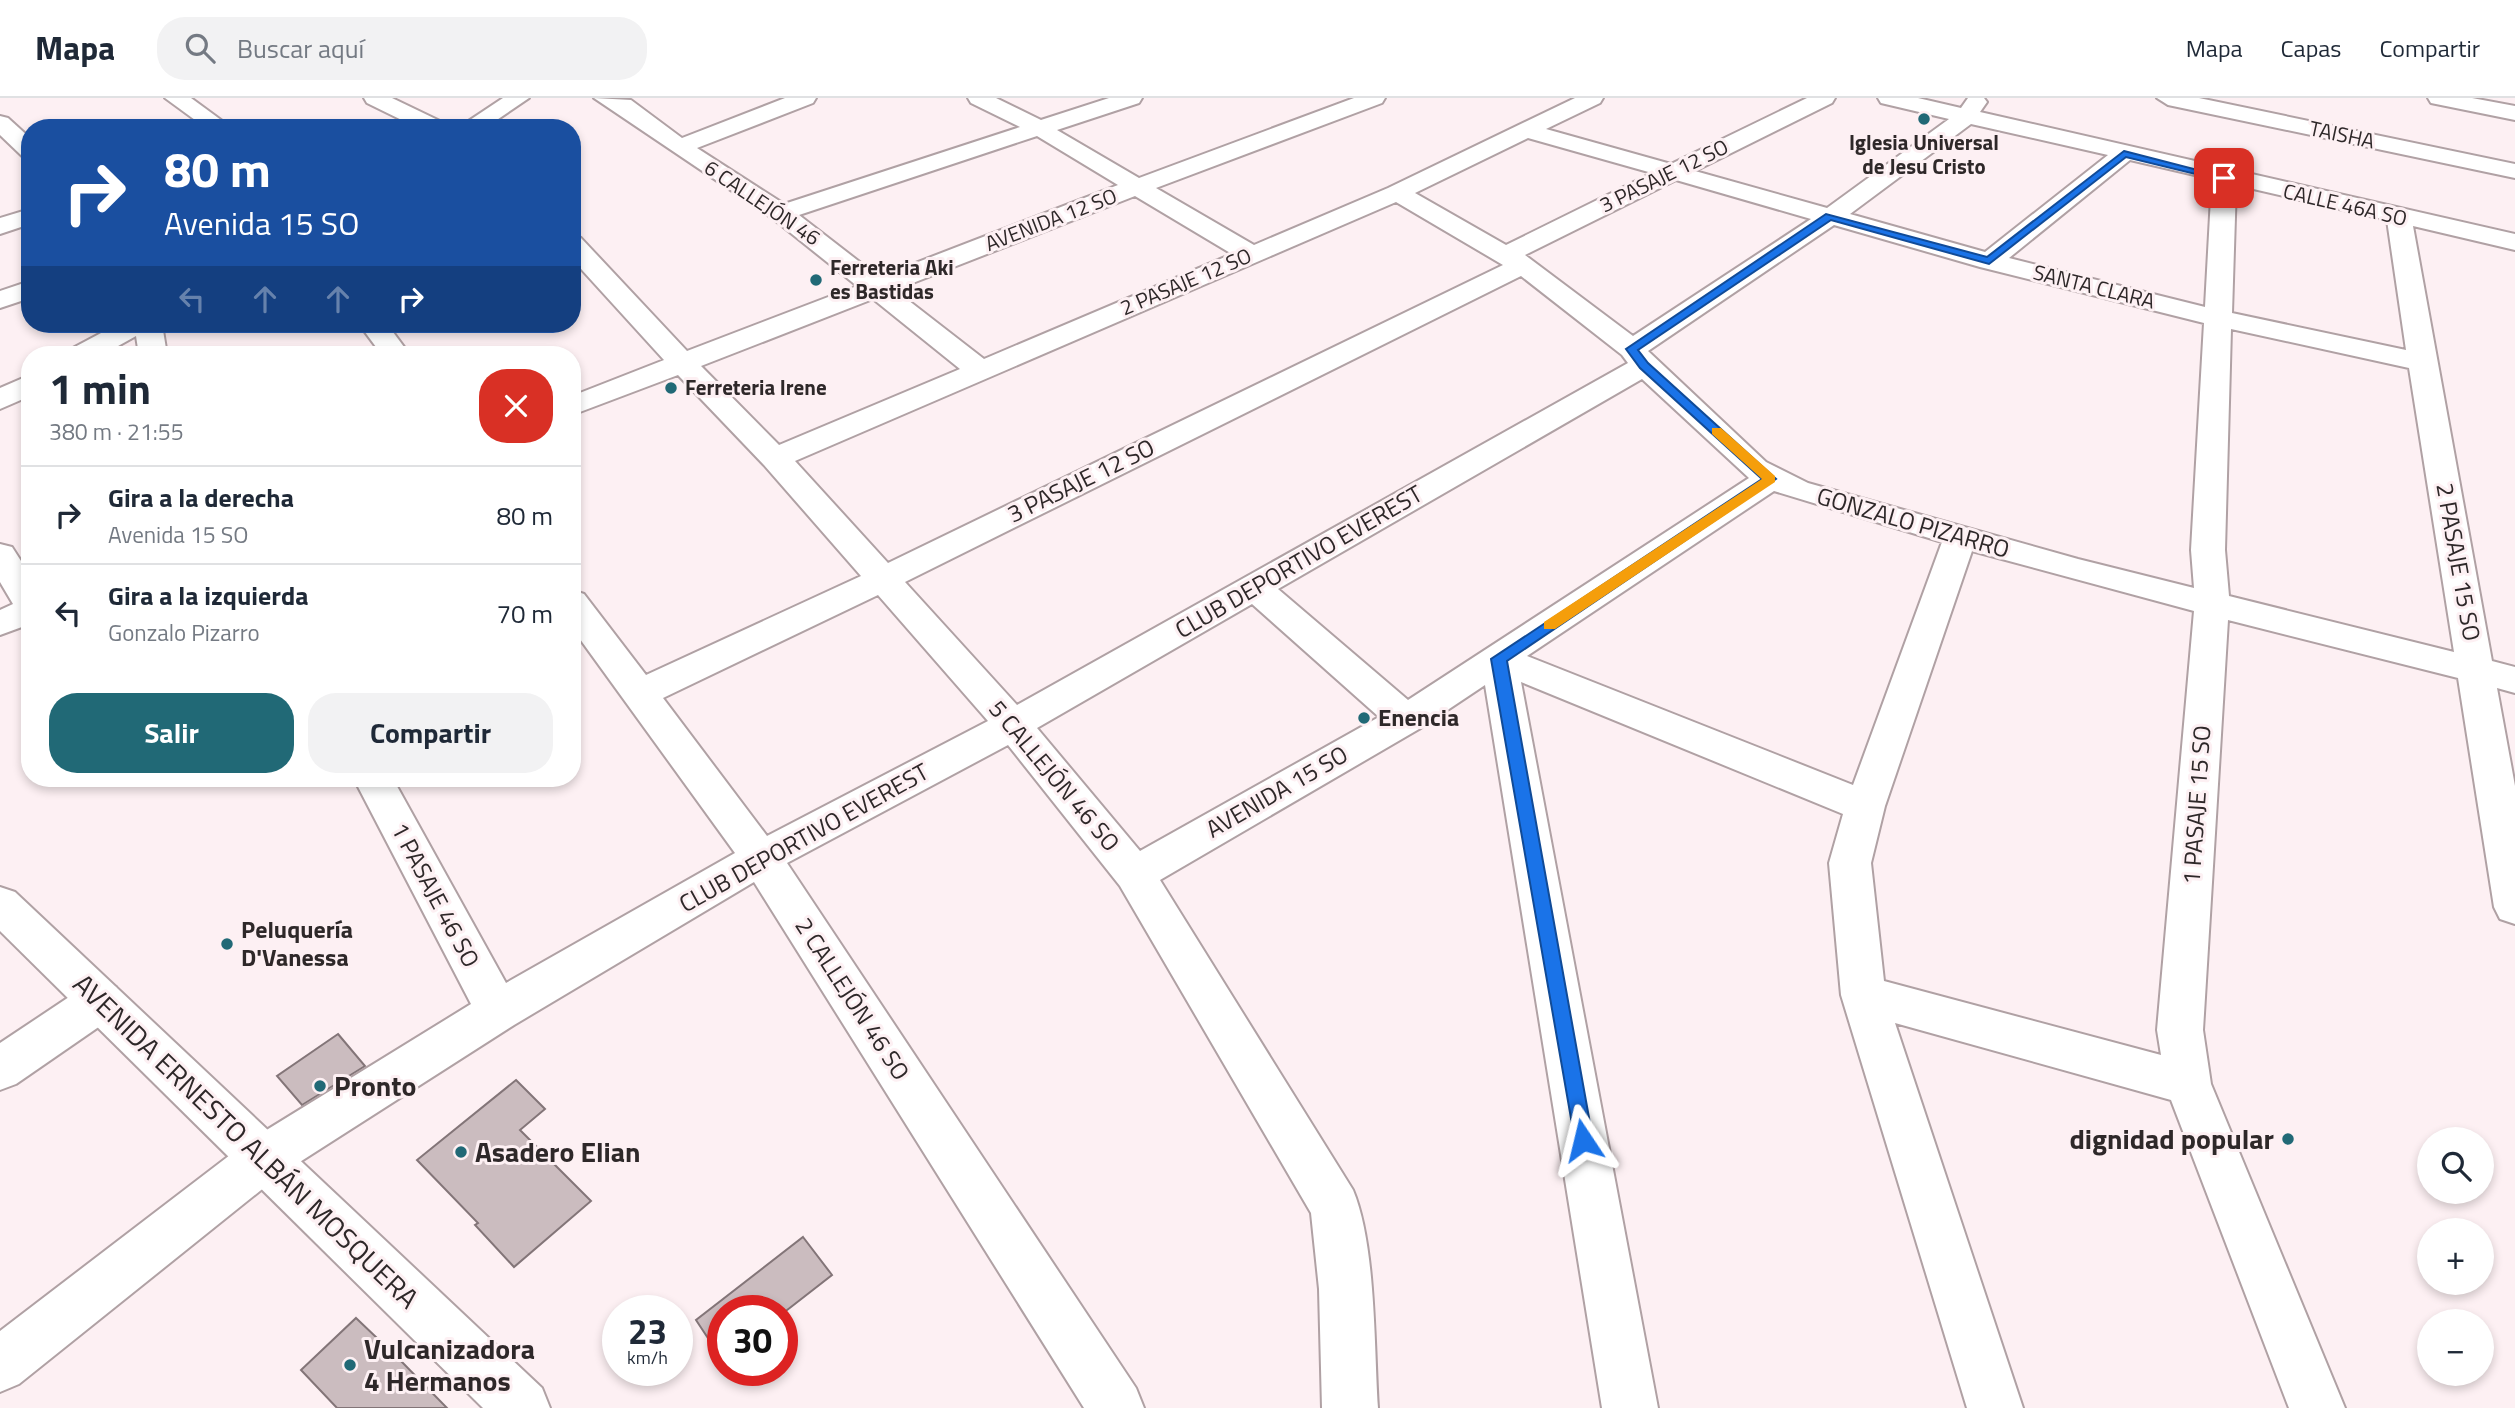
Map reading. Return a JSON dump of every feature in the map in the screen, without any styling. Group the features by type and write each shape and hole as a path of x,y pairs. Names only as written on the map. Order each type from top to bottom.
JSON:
{"street":[{"path":"176,98 208,119"},
{"path":"375,98 418,119"},
{"path":"484,119 518,98"},
{"name":"6 CALLEJÓN 46","path":"605,98 623,105 679,147 781,213 878,286 980,370"},
{"path":"679,147 805,98"},
{"path":"979,98 1037,127 1251,254"},
{"path":"781,213 1131,98"},
{"name":"AVENIDA 12 SO","path":"581,402 878,286 1374,98"},
{"name":"2 PASAJE 12 SO","path":"775,458 1397,193 1592,98"},
{"name":"3 PASAJE 12 SO","path":"638,694 883,579 1514,260 1671,172 1824,98"},
{"name":"CALLE 46A SO","path":"1889,98 1972,107 2124,154 2515,242"},
{"name":"TAISHA","path":"2168,98 2515,171"},
{"path":"2439,98 2515,113"},
{"name":"CLUB DEPORTIVO EVEREST","path":"0,1365 264,1158 498,1011 761,858 1013,725 1254,587 1638,357 1830,216 1972,107"},
{"path":"0,124 21,143"},
{"name":"SANTA CLARA","path":"1528,131 1989,261 2218,318 2421,362"},
{"path":"0,156 21,151"},
{"path":"1989,261 2124,154"},
{"name":"1 PASAJE 15 SO","path":"2224,178 2208,550 2212,602 2180,1030 2188,1084 2317,1408"},
{"name":"GONZALO PIZARRO","path":"1397,193 1514,260 1638,357 1770,479 1797,490 1960,537 2515,680"},
{"name":"2 PASAJE 15 SO","path":"2399,217 2421,362 2478,671 2515,906"},
{"path":"0,226 21,219"},
{"name":"5 CALLEJÓN 46 SO","path":"581,253 682,363 775,458 883,579 1013,725 1135,874 1335,1207 1345,1289 1350,1408"},
{"path":"0,300 21,292"},
{"path":"98,346 121,333"},
{"path":"0,400 21,389"},
{"name":"AVENIDA 15 SO","path":"1135,874 1406,719 1770,479"},
{"path":"1960,537 1866,806 1850,863 1863,995 1995,1408"},
{"path":"0,555 21,589"},
{"path":"1254,587 1406,719"},
{"path":"0,624 21,615"},
{"name":"2 CALLEJÓN 46 SO","path":"581,615 761,858 1116,1408"},
{"path":"1499,659 1866,806"},
{"path":"1499,659 1630,1408"},
{"name":"1 PASAJE 46 SO","path":"377,787 498,1011"},
{"name":"AVENIDA ERNESTO ALBÁN MOSQUERA","path":"0,904 522,1408"},
{"path":"1863,995 2188,1084"},
{"path":"0,1069 100,1001"}],"building":[{"path":"338,1034 365,1066 302,1105 277,1076"},
{"path":"516,1080 545,1109 520,1130 591,1201 514,1267 475,1225 478,1223 417,1160"},
{"path":"803,1237 832,1275 798,1302 798,1295 728,1295"},
{"path":"707,1311 707,1337 696,1320"},
{"name":"Vulcanizadora 4 Hermanos","path":"356,1318 447,1408 337,1408 301,1370"}],"slow traffic":[{"path":"1550,625 1770,479 1755,469 1717,431"}],"place":[{"name":"Iglesia Universal de Jesu Cristo","path":"1924,119"},
{"name":"Ferreteria Aki es Bastidas","path":"816,280"},
{"name":"Ferreteria Irene","path":"671,388"},
{"name":"Enencia","path":"1364,718"},
{"name":"Peluquería D'Vanessa","path":"227,944"},
{"name":"Pronto","path":"320,1086"},
{"name":"dignidad popular","path":"2288,1139"},
{"name":"Asadero Elian","path":"461,1152"},
{"name":"Vulcanizadora 4 Hermanos","path":"350,1365"}],"route":[{"path":"1583,1140 1499,659 1770,479 1755,469 1735,447 1644,366 1632,349 1830,216 1989,261 2124,154 2224,178"}]}
